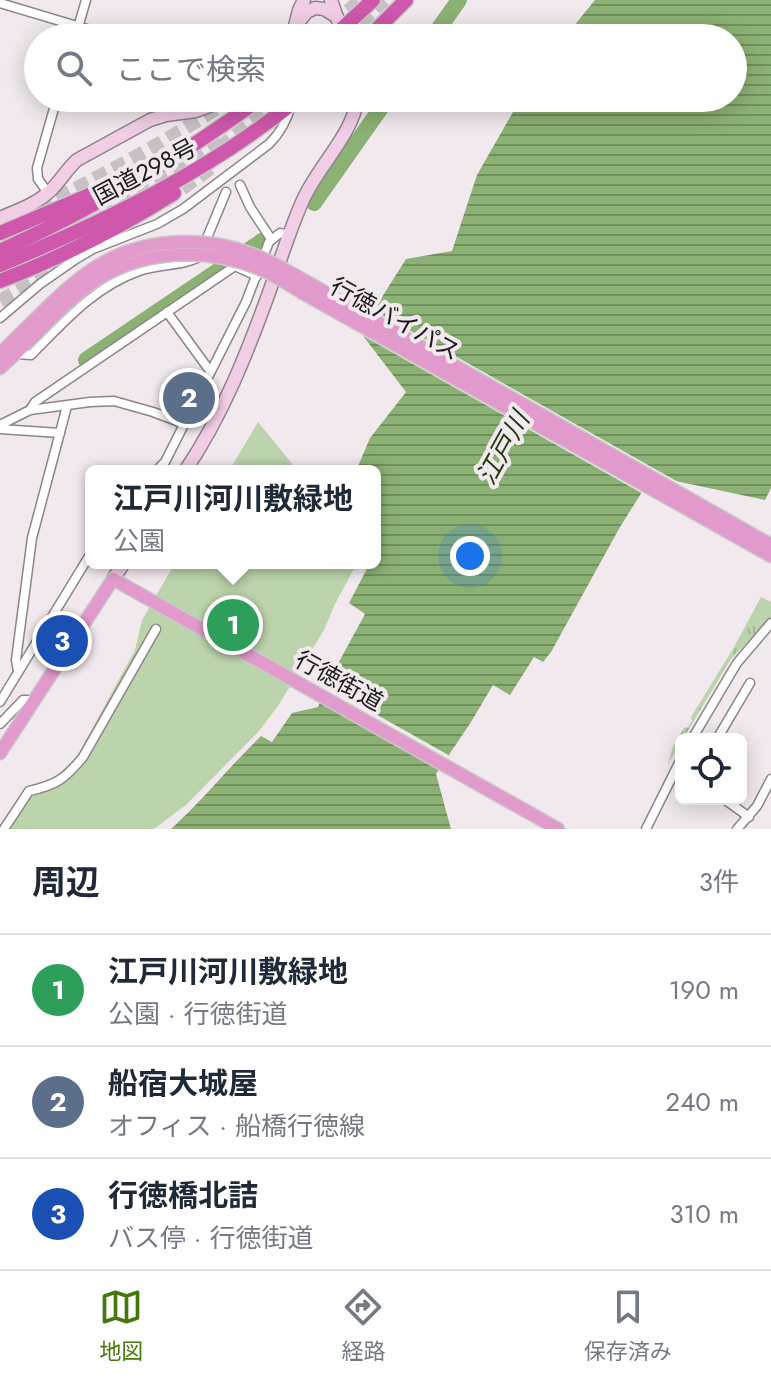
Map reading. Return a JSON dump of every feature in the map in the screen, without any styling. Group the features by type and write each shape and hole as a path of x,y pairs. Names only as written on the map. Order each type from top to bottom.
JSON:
{"highway":[{"path":"347,24 373,0"},
{"path":"382,24 406,0"},
{"name":"国道298号","path":"0,251 136,181 242,112"},
{"name":"国道298号","path":"0,265 128,208 217,158 280,112"},
{"path":"0,233 85,197 237,116"},
{"path":"0,281 134,218 182,188 217,158"}],"main road":[{"path":"297,24 304,0"},
{"path":"331,0 337,24"},
{"path":"297,24 315,8 324,9 334,24"},
{"path":"0,218 48,193 77,160 150,120 188,112"},
{"path":"189,465 207,438 227,397 304,197 354,112"},
{"name":"行徳バイパス","path":"0,368 16,354 28,334 77,280 94,268 120,255 161,244 223,245 261,258 297,276 771,545"},
{"name":"行徳バイパス","path":"0,354 84,288 112,271 154,257 179,254 224,257 269,273 771,556"},
{"path":"0,753 120,569"},
{"name":"行徳街道","path":"113,579 558,829"}],"street":[{"path":"79,24 86,0"},
{"path":"0,3 71,24"},
{"path":"48,193 38,179 37,168 53,112"},
{"path":"0,318 40,284 84,254 157,224 195,200 269,144 279,134 291,112"},
{"path":"240,185 271,239"},
{"path":"16,354 31,355 100,290 140,270 199,257 226,192"},
{"path":"162,465 246,302 271,239 280,233 288,235"},
{"path":"203,250 225,253 261,265"},
{"path":"30,410 35,402 235,266 257,276"},
{"path":"167,312 210,371"},
{"path":"0,427 30,410 114,401 185,424"},
{"path":"18,671 16,660 32,538 67,406"},
{"path":"0,427 60,433"},
{"path":"0,702 85,563"},
{"path":"696,733 737,663 771,623"},
{"path":"4,829 29,791 54,785 83,757 156,629"},
{"path":"721,733 750,683"},
{"path":"0,724 23,700 34,700"},
{"path":"646,829 675,771"},
{"path":"737,829 749,817 771,779"},
{"path":"732,805 749,817"}],"green space":[{"path":"258,422 293,465 233,465"},
{"path":"172,569 354,569 324,630 278,706 259,731 186,805 154,829 0,829 26,786 51,781 76,758 135,650 142,620"},
{"path":"761,597 771,602 771,618 731,659 687,733 681,733 692,721 691,717"},
{"path":"675,743 675,753 668,764"}],"water":[{"name":"江戸川","path":"595,0 771,0 771,488 765,500 652,476 551,652 543,662 534,657 510,695 493,685 436,774 451,829 171,829 261,736 272,742 292,713 318,707 365,614 349,603 367,569 381,569 381,465 359,465 370,438 406,392 360,332 406,259 452,251 477,175 513,112 747,112 747,24 575,24"}],"pier":[{"path":"370,308 687,487 654,480 645,495 356,332"},
{"path":"324,685 452,757 443,771 317,700"}],"waterway":[{"path":"442,24 459,0"},
{"path":"314,203 378,112"},
{"path":"86,360 262,241"}],"tunnel":[{"path":"333,24 361,0"},
{"path":"359,24 384,0"},
{"path":"0,225 116,168 211,112"},
{"path":"219,148 267,112"},
{"path":"98,209 169,170 224,134"},
{"path":"165,201 216,164"},
{"path":"0,301 63,265"}],"place":[{"name":"船宿大城屋","path":"189,398"},
{"name":"江戸川河川敷緑地","path":"233,625"},
{"name":"行徳橋北詰","path":"62,641"}]}
